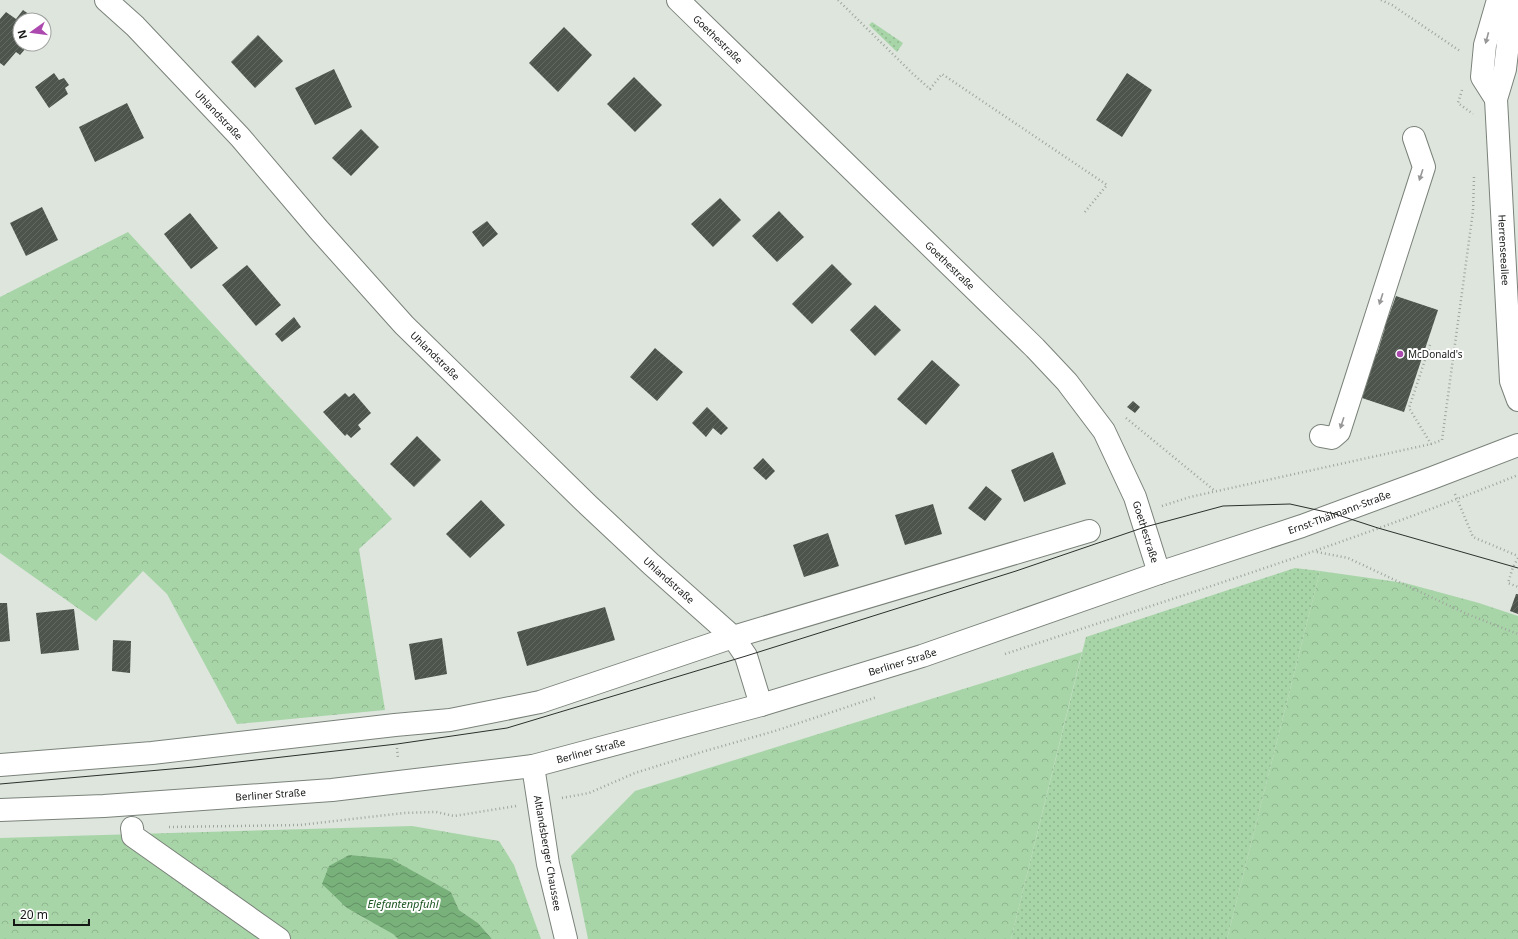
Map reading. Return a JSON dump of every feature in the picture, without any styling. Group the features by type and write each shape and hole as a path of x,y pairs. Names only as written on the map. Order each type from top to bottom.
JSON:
{"street":[{"name":"Uhlandstraße","path":"106,0 135,26 240,138 319,230 404,325 588,505 651,564 733,637 746,656 761,705"},
{"name":"Goethestraße","path":"678,0 1035,348 1067,382 1104,430 1135,497 1159,573"},
{"name":"Herrenseeallee","path":"1496,99 1482,77 1485,45 1498,0"},
{"name":"Herrenseeallee","path":"1513,0 1505,69 1496,99 1511,381 1518,400"},
{"path":"1321,436 1332,438 1339,432 1424,167 1414,138"},
{"name":"Ernst-Thälmann-Straße","path":"1159,573 1302,526 1432,478 1518,444"},
{"path":"0,765 152,753 450,720 540,702 733,637 1089,531"},
{"name":"Berliner Straße","path":"0,810 104,806 332,790 533,766 761,705 922,656 1159,573"},
{"name":"Altlandsberger Chaussee","path":"533,766 548,864 566,939"},
{"path":"132,828 133,836 279,939"}],"path":[{"path":"838,0 930,89 942,74 1107,185 1084,213"},
{"path":"1381,0 1392,5 1464,53"},
{"path":"1464,86 1458,103 1477,116"},
{"path":"1140,512 1215,491 1431,444 1442,440 1473,211 1474,175"},
{"path":"1430,345 1409,408 1431,444"},
{"path":"1123,416 1215,491"},
{"path":"1169,600 1316,551 1457,500 1518,475"},
{"path":"1457,500 1473,537 1518,557 1508,583 1518,587"},
{"path":"1316,551 1348,558 1467,614 1518,634"},
{"path":"404,813 436,812 454,816 539,803"}],"green space":[{"path":"872,22 903,43 897,52 869,25"},
{"path":"128,232 392,519 359,549 385,710 237,724 167,594 143,571 96,621 0,553 0,297"},
{"path":"1295,568 1320,571 1227,939 1011,939 1086,637"},
{"path":"1320,571 1405,583 1479,603 1518,616 1518,939 1227,939"},
{"path":"1082,652 1011,939 588,939 571,856 635,791"},
{"path":"412,826 499,841 514,865 541,939 492,939 478,923 459,910 451,892 425,878 393,934 398,939 0,939 0,838"}],"water":[{"name":"Elefantenpfuhl","path":"349,855 391,859 451,892 459,910 478,923 492,939 398,939 393,934 347,908 322,884 329,866"}],"building":[{"path":"6,12 12,16 12,52 16,52 4,66 0,63 0,19"},
{"path":"564,27 592,55 558,92 529,63"},
{"path":"258,35 283,61 255,88 231,62"},
{"path":"334,69 352,107 315,125 295,88"},
{"path":"54,73 59,80 64,78 69,85 65,88 68,94 49,108 35,87"},
{"path":"1127,73 1152,90 1122,137 1096,120"},
{"path":"634,77 662,105 635,132 607,104"},
{"path":"127,103 144,138 95,162 79,127"},
{"path":"361,129 379,147 351,176 332,158"},
{"path":"720,198 741,220 713,247 691,224"},
{"path":"42,207 58,240 26,256 10,223"},
{"path":"779,211 804,237 777,262 752,236"},
{"path":"190,213 218,248 191,269 164,234"},
{"path":"487,221 498,234 483,247 472,232"},
{"path":"832,264 852,284 812,324 792,304"},
{"path":"247,265 281,305 256,326 222,285"},
{"name":"McDonald's","path":"1396,296 1438,310 1404,412 1362,398 1373,363 1370,362 1373,353 1377,354 1385,328 1382,327 1385,318 1388,318"},
{"path":"875,305 901,330 875,356 850,330"},
{"path":"294,317 301,327 282,342 275,334"},
{"path":"655,348 683,372 657,401 630,377"},
{"path":"932,360 960,385 926,425 897,399"},
{"path":"345,393 349,397 354,393 371,413 358,425 361,429 351,438 347,434 345,436 323,412"},
{"path":"1133,401 1140,407 1135,413 1127,407"},
{"path":"707,407 728,428 721,435 713,428 706,437 692,423"},
{"path":"417,436 441,460 414,487 390,464"},
{"path":"1053,452 1066,484 1024,502 1011,470"},
{"path":"763,458 775,471 766,480 753,468"},
{"path":"986,486 1002,499 985,521 968,508"},
{"path":"481,500 505,525 470,558 446,534"},
{"path":"933,504 942,534 905,545 895,515"},
{"path":"828,533 839,566 804,577 793,545"},
{"path":"1516,594 1518,594 1518,614 1510,611"},
{"path":"0,603 7,603 10,641 0,642"},
{"path":"605,607 615,640 527,666 517,632"},
{"path":"74,609 79,650 41,654 36,613"},
{"path":"442,638 447,674 415,680 409,644"},
{"path":"113,640 131,641 130,673 112,671"}],"tram line":[{"path":"0,784 194,767 397,744 507,728 746,656 1016,571 1145,527 1223,506 1290,504 1335,514 1378,528 1518,568"}],"place":[{"name":"McDonald's","path":"1400,354"}]}
